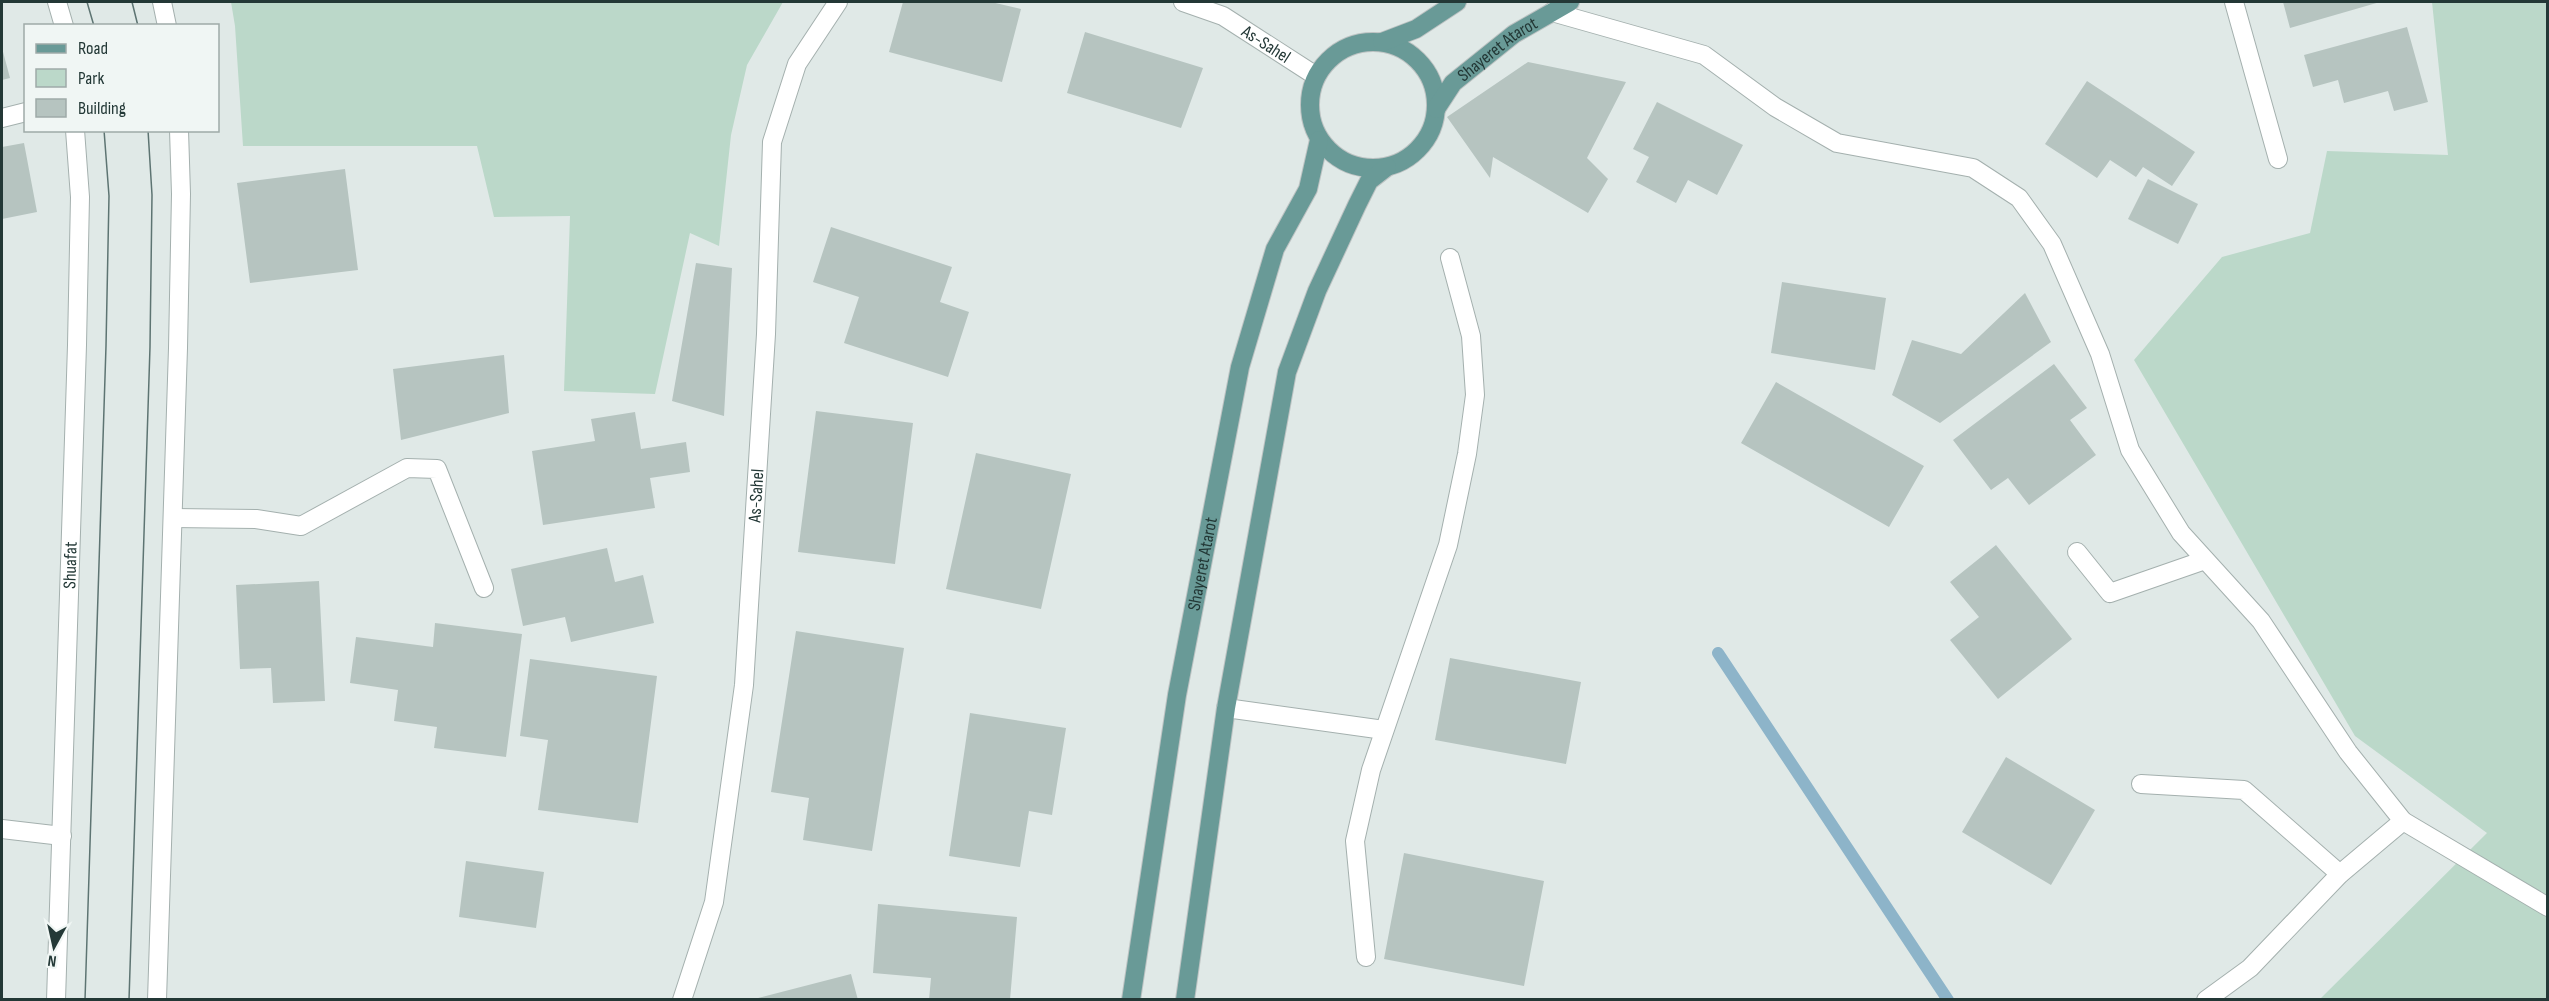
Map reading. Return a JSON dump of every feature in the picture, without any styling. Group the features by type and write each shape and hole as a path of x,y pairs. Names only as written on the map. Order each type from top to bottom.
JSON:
{"main road":[{"path":"1387,167 1365,168 1344,162 1319,140 1310,119 1309,97 1316,76 1322,66 1339,51 1359,43 1382,42 1416,29 1457,2"},
{"name":"Shayeret Atarot","path":"1436,109 1454,84 1514,34 1570,2"},
{"path":"1185,999 1226,708 1287,372 1317,291 1369,181 1387,167 1408,159 1424,143 1431,130 1436,109 1434,87 1420,63 1403,49 1382,42"},
{"name":"Shayeret Atarot","path":"1131,999 1176,695 1240,367 1275,249 1308,189 1319,140"}],"street":[{"path":"57,2 63,24"},
{"path":"162,2 167,24"},
{"name":"As-Sahel","path":"682,999 714,902 744,685 766,334 772,142 797,64 838,2"},
{"name":"As-Sahel","path":"1183,2 1223,16 1316,76"},
{"path":"2234,2 2278,159"},
{"path":"1552,12 1704,55 1775,107 1837,143 1973,168 2019,198 2052,244 2061,264 2100,354 2130,450 2181,533 2261,621 2348,752 2403,821 2547,907"},
{"path":"2,118 24,112"},
{"name":"Shuafat","path":"56,999 78,345 80,197 75,132"},
{"path":"157,999 181,206 179,132"},
{"path":"1366,957 1355,841 1371,770 1448,545 1467,454 1475,395 1471,336 1450,258"},
{"path":"173,518 256,519 301,526 407,468 436,469 484,588"},
{"path":"2077,552 2110,593 2205,560"},
{"path":"1226,708 1384,730"},
{"path":"2141,784 2244,790 2340,874"},
{"path":"2205,999 2250,968 2340,874 2403,821"},
{"path":"2,829 62,836"}],"green space":[{"path":"231,2 783,2 747,65 731,135 719,246 690,233 655,394 564,391 570,216 494,217 477,146 243,146 235,26"},
{"path":"2432,2 2547,2 2547,999 2320,999 2487,833 2355,736 2134,360 2222,257 2310,233 2327,151 2448,155"}],"building":[{"path":"903,2 991,2 1021,9 1002,82 889,52"},
{"path":"2283,2 2380,2 2290,28"},
{"path":"2407,27 2428,102 2394,111 2388,91 2344,103 2338,80 2313,87 2304,55"},
{"path":"1085,32 1203,68 1181,128 1067,93"},
{"path":"2,48 10,78 2,80"},
{"path":"1528,62 1626,82 1587,158 1608,179 1588,213 1493,157 1490,178 1447,117"},
{"path":"2087,81 2195,152 2172,186 2143,167 2136,177 2110,160 2097,178 2045,144"},
{"path":"1657,102 1743,145 1717,195 1688,180 1676,203 1636,182 1649,157 1633,149"},
{"path":"24,143 37,212 2,219 2,147"},
{"path":"345,169 358,270 250,283 237,183"},
{"path":"2148,179 2198,204 2178,244 2128,219"},
{"path":"831,227 952,267 940,302 969,312 948,377 844,343 859,297 813,282"},
{"path":"696,263 732,268 724,416 672,401"},
{"path":"1782,282 1886,298 1875,370 1771,353"},
{"path":"2025,293 2051,342 1940,423 1892,395 1912,340 1961,354"},
{"path":"504,355 509,413 401,440 393,369"},
{"path":"2054,364 2087,408 2070,420 2096,455 2029,505 2008,478 1991,490 1953,440"},
{"path":"1776,382 1924,466 1889,527 1741,443"},
{"path":"816,411 913,423 895,564 798,552"},
{"path":"635,412 641,449 686,442 690,472 650,478 655,508 543,525 532,451 595,441 591,419"},
{"path":"976,453 1071,474 1041,609 946,589"},
{"path":"1996,545 2072,639 1998,699 1950,640 1979,617 1950,582"},
{"path":"607,548 615,582 643,575 654,623 571,642 565,617 523,626 511,569"},
{"path":"319,581 325,701 273,703 271,668 240,669 236,585"},
{"path":"435,623 522,634 506,757 434,748 437,727 394,721 398,690 350,683 356,637 433,647"},
{"path":"796,631 904,648 872,851 803,840 809,798 771,792"},
{"path":"1450,658 1581,682 1566,764 1435,740"},
{"path":"530,659 657,676 638,823 538,810 548,740 520,736"},
{"path":"970,713 1066,728 1052,815 1029,811 1020,867 949,856"},
{"path":"2006,757 2095,810 2051,885 1962,832"},
{"path":"1404,853 1544,881 1524,986 1384,959"},
{"path":"466,861 544,872 536,928 459,917"},
{"path":"878,904 1017,917 1010,1000 929,1000 931,978 873,973"},
{"path":"851,974 858,1000 754,1000 754,999"}],"waterway":[{"path":"1718,653 1948,1000"}],"tram line":[{"path":"87,2 93,24"},
{"path":"132,2 138,24"},
{"path":"85,1000 106,346 109,196 104,132"},
{"path":"129,1000 150,347 152,195 148,132"}]}
